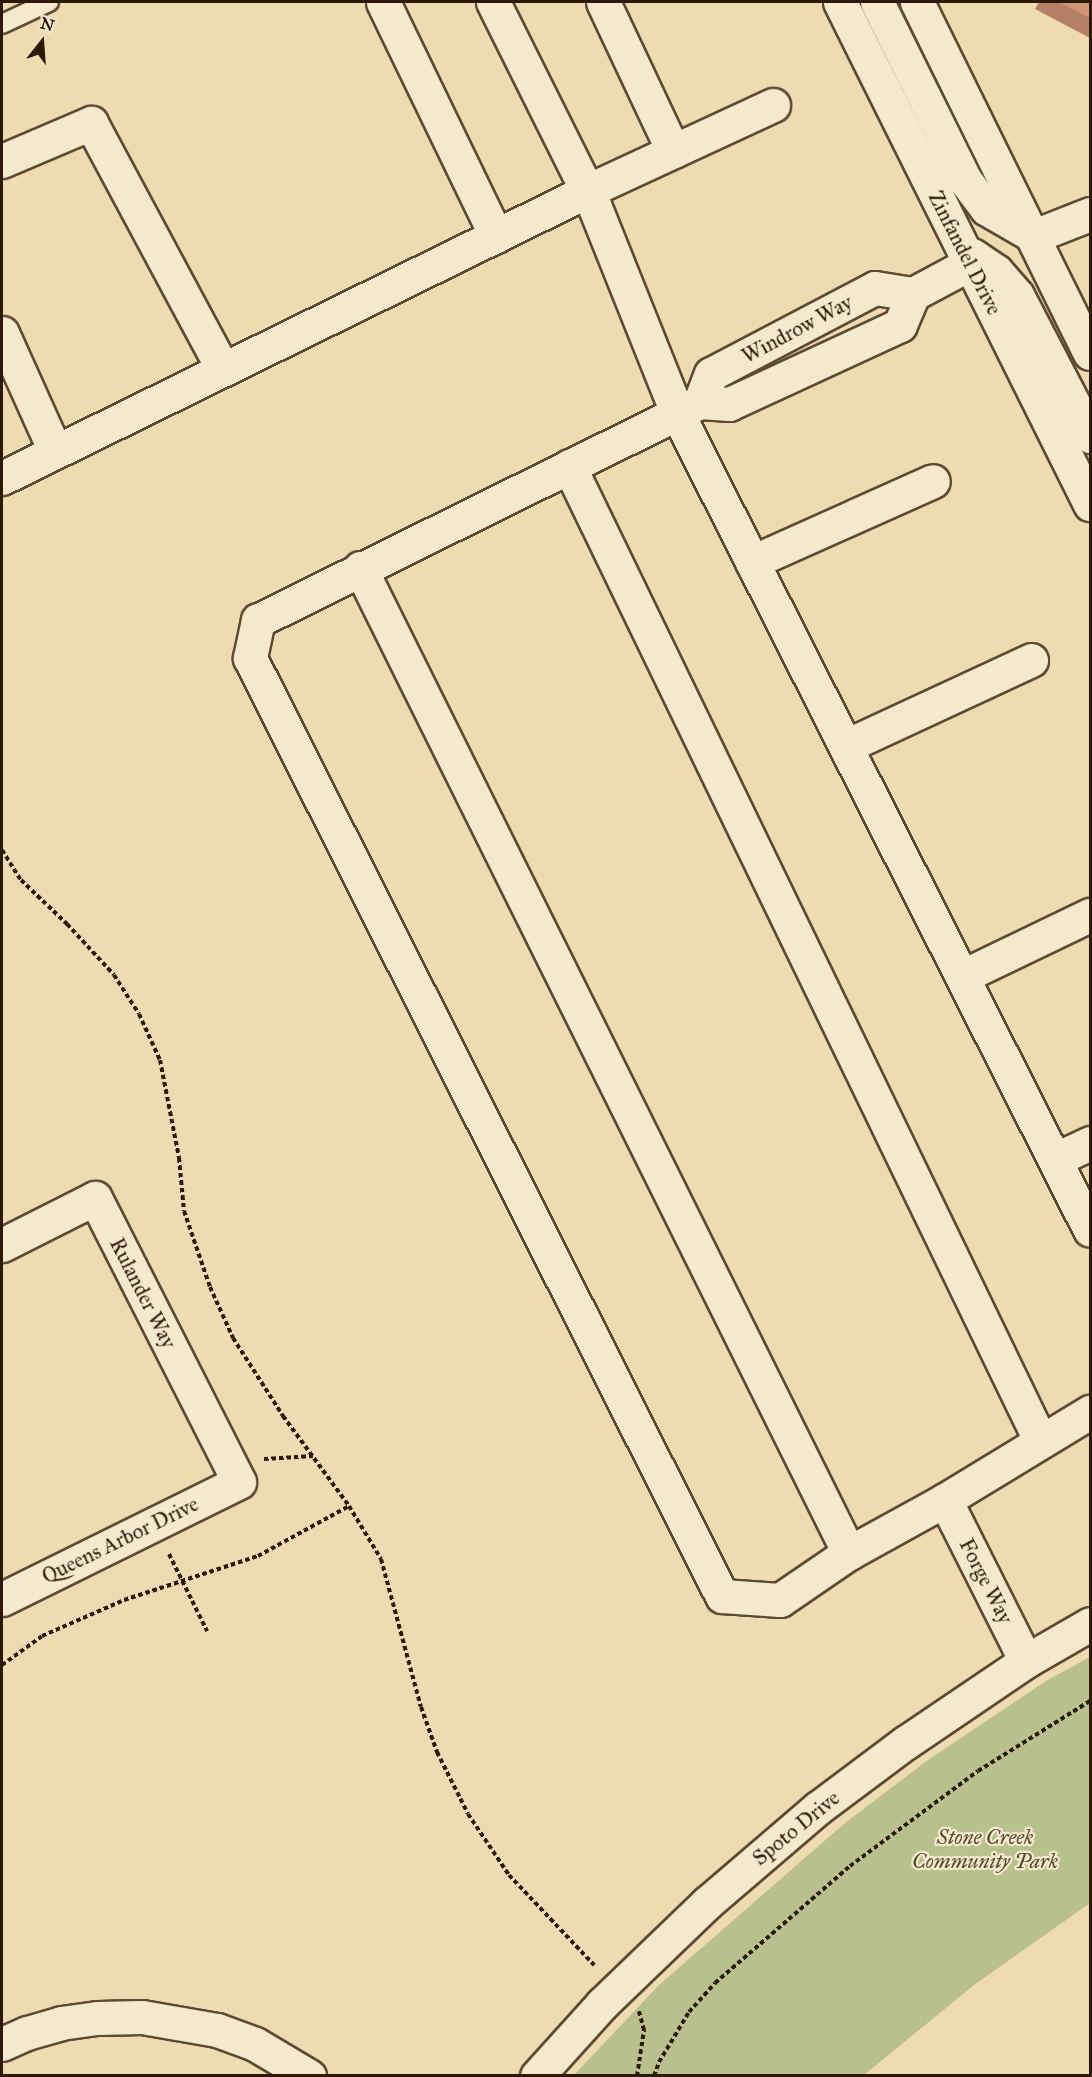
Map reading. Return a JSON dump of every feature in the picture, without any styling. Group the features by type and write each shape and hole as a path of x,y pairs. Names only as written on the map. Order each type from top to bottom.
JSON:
{"street":[{"path":"383,2 496,236"},
{"path":"493,2 587,191 688,407 752,562 1090,1230"},
{"path":"603,2 673,151"},
{"name":"Zinfandel Drive","path":"840,2 1090,504"},
{"path":"877,2 965,180 987,209 1034,236"},
{"path":"917,2 1090,353"},
{"path":"2,478 587,191 772,105"},
{"path":"2,161 91,123 223,369"},
{"path":"1034,236 1090,214"},
{"path":"914,294 968,258 975,256 996,271 1017,295 1090,436"},
{"name":"Windrow Way","path":"875,288 914,294 900,325 729,404 688,407 711,374 875,288"},
{"path":"2,333 55,452"},
{"path":"688,407 258,620 250,658 722,1596 780,1600 849,1553 945,1500 1040,1440 1090,1412"},
{"path":"569,466 1040,1440"},
{"path":"752,562 933,481"},
{"path":"360,568 849,1553"},
{"path":"846,746 1031,660"},
{"path":"963,976 1090,915"},
{"path":"1056,1159 1090,1143"},
{"name":"Rulander Way","path":"2,1245 95,1198 239,1482"},
{"name":"Queens Arbor Drive","path":"2,1599 239,1482"},
{"name":"Forge Way","path":"945,1500 1026,1661"},
{"name":"Spoto Drive","path":"537,2076 618,1989 706,1903 818,1808 905,1743 1026,1661 1090,1624"},
{"path":"2,2044 27,2032 61,2023 96,2018 142,2017 179,2022 255,2044 309,2076"}],"lane":[{"path":"2,24 49,2"}],"path":[{"path":"2,850 21,880 114,975 139,1014 160,1060 179,1158 184,1211 210,1287 232,1338 283,1416 350,1506 381,1559 420,1707 438,1752 468,1814 509,1875 641,2014 644,2030 636,2076"},
{"path":"2,1665 42,1636 124,1599 183,1582 258,1556 350,1506"},
{"path":"153,1524 207,1631"},
{"path":"654,2076 659,2062 689,2012 715,1983 850,1866 978,1771 1090,1701"}],"green space":[{"name":"Stone Creek Community Park","path":"1090,1657 1090,1903 974,1985 864,2075 574,2075 659,1985 845,1823 928,1760 1046,1681"}],"building":[{"path":"1059,2 1090,2 1090,18"}]}
